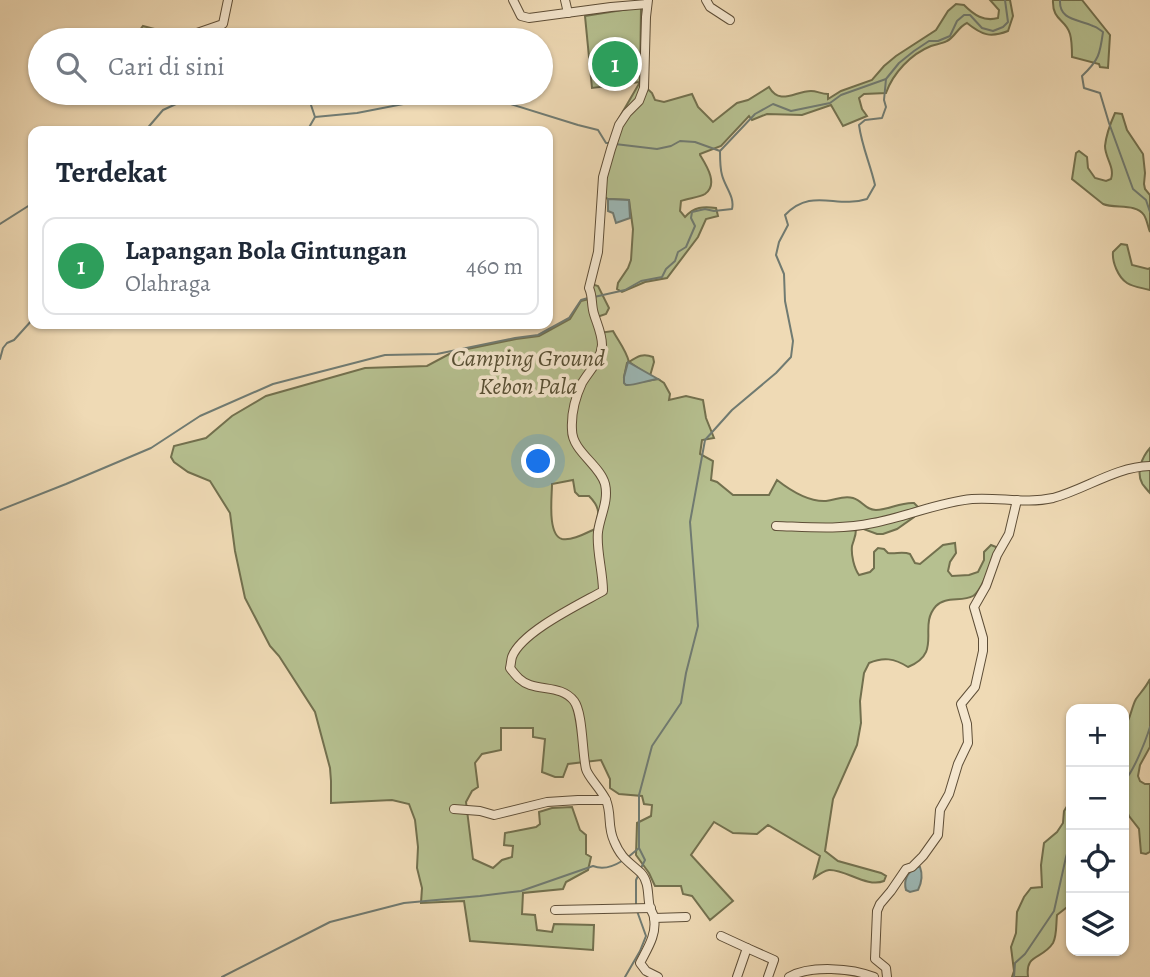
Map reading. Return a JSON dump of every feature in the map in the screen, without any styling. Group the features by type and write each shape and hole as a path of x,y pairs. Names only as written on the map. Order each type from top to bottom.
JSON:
{"street":[{"path":"211,28 223,24 228,0"},
{"path":"513,0 519,13 525,18 568,13 601,4 648,2 644,88 639,101 627,113 615,135 603,177 598,252 589,288 602,346 573,408 572,434 605,484 606,501 598,533 603,591 534,632 512,656 510,668 528,685 551,688 568,694 576,705 587,772 606,800 610,813 609,831 624,858 649,888 650,908 654,918 652,940 640,963 646,971 658,977"},
{"path":"565,0 568,13"},
{"path":"706,0 710,7 730,20"},
{"path":"776,526 853,526 972,499 1041,500 1119,472 1150,466"},
{"path":"887,977 886,968 875,959 877,911 906,869 923,856 938,835 940,810 949,794 968,743 967,724 961,704 975,687 983,651 983,638 974,607 1009,534 1017,500"},
{"path":"454,809 494,815 547,802 606,800"},
{"path":"555,910 650,908"},
{"path":"654,918 685,917"},
{"path":"721,936 774,960 768,977"},
{"path":"737,977 747,948"},
{"path":"789,977 807,971 844,970 874,977"}],"green space":[{"path":"990,0 1010,0 1013,16 1008,31 986,34 967,23 950,39 924,49 910,59 893,78 886,93 864,94 859,98 867,116 843,126 831,105 802,115 767,114 752,120 749,116 721,146 700,154 710,174 709,190 705,194 681,201 680,211 685,217 695,209 707,207 716,208 718,216 706,219 698,237 667,278 645,282 622,292 617,289 618,283 631,260 633,229 629,200 608,199 599,195 618,120 640,82 652,93 655,100 664,102 692,94 698,107 713,122 737,103 748,100 769,87 778,96 813,91 828,94 828,99 841,91 872,80 896,56 936,30 956,4 964,5 980,17 993,19 998,18 999,10"},
{"path":"1053,0 1082,0 1110,35 1108,68 1072,57 1070,34 1055,12"},
{"path":"641,7 640,82 592,88 585,16"},
{"path":"1115,113 1122,114 1127,130 1143,154 1144,184 1150,195 1150,232 1140,211 1103,204 1072,179 1076,153 1079,151 1087,157 1088,168 1095,178 1106,181 1111,179 1112,170 1105,146"},
{"path":"1121,244 1127,245 1132,265 1150,268 1150,290 1129,284 1118,273 1113,252"},
{"name":"Camping Ground Kebon Pala","path":"588,283 598,286 609,308 606,314 594,318 599,333 613,331 624,350 629,362 624,377 640,382 658,379 664,383 670,394 669,400 686,396 703,400 706,418 714,438 702,440 700,454 713,461 711,480 733,495 769,495 777,480 794,492 813,500 849,497 869,509 876,510 914,503 918,507 914,517 897,529 877,534 861,528 856,529 852,553 859,575 874,568 874,552 878,548 888,553 910,554 915,563 920,564 943,545 955,543 956,553 948,571 952,576 978,572 984,560 984,552 991,545 996,547 983,583 973,596 944,601 936,606 929,622 928,647 919,661 908,667 893,660 879,660 869,663 864,673 857,745 833,799 825,851 838,861 881,873 886,876 884,881 870,882 835,870 823,872 814,878 820,856 768,825 757,834 733,833 714,822 691,855 733,901 710,920 692,896 683,894 681,886 655,886 636,855 637,823 651,816 652,805 644,804 642,796 619,794 610,788 610,779 601,760 568,764 563,777 542,772 545,739 533,737 533,728 501,728 501,750 482,754 475,763 478,787 472,791 466,802 473,859 493,868 502,860 512,857 513,846 504,845 505,833 536,827 540,824 539,812 572,807 580,830 586,835 586,854 591,857 588,870 566,882 563,889 523,893 522,914 535,915 537,930 552,932 554,924 594,925 593,950 470,941 464,901 421,903 415,820 409,804 392,800 331,803 330,768 315,712 270,646 245,598 230,513 210,481 188,472 174,462 171,457 174,446 206,438 232,416 266,396 365,368 427,366 453,352 539,336 570,319 581,301 589,299","holes":["573,480 575,492 579,496 589,496 596,504 598,515 595,529 574,538 562,539 557,536 552,523 552,484"]},
{"path":"641,356 653,357 650,376 629,362"},
{"path":"1150,448 1150,493 1142,484 1140,469"},
{"path":"1150,679 1150,747 1140,765 1138,776 1140,781 1150,784 1150,852 1146,854 1141,853 1139,829 1129,816 1129,718 1136,699"},
{"path":"1066,808 1066,908 1057,915 1053,943 1029,964 1028,977 1012,977 1014,971 1011,947 1016,933 1017,912 1031,888 1042,887 1044,843 1063,823"}],"water":[{"path":"608,199 629,200 630,218 616,223 613,213 608,211"},
{"path":"628,362 658,379 626,385 624,377"},
{"path":"920,867 922,878 918,890 910,892 906,890 906,879"}],"waterway":[{"path":"615,144 657,149 680,141 695,142 720,151 755,114 773,104 791,111 830,103 841,95 886,79 899,63 914,51 929,41 950,36 957,21 964,15 970,15 982,28 993,31 1003,27 1008,22 1005,0"},
{"path":"1060,0 1066,16 1103,32 1098,56 1082,76 1084,88 1100,93 1133,189 1146,200 1150,212"},
{"path":"627,858 639,848 639,795 652,746 681,703 698,626 690,522 705,440 732,410 791,357 793,341 785,301 784,274 776,255 788,225 785,215 795,207 815,200 845,202 867,199 875,185 859,125 865,120 882,118 886,107 886,79"},
{"path":"149,126 163,110 174,105"},
{"path":"310,126 315,117 311,105"},
{"path":"315,117 398,105"},
{"path":"514,105 598,130 606,143 610,143"},
{"path":"594,297 662,277 675,261 678,252 686,247 695,226 691,218 692,212 732,209 731,196 721,172 720,151"},
{"path":"0,224 28,206"},
{"path":"553,327 569,318 581,300 588,298"},
{"path":"0,359 7,343 14,340 28,325"},
{"path":"0,510 151,448 200,416 273,384 385,355 437,354 538,335 549,329"},
{"path":"1129,775 1150,727"},
{"path":"639,848 645,860 641,868"},
{"path":"1014,977 1015,963 1025,954 1054,911 1066,857"},
{"path":"222,977 330,922 404,903 521,891 593,866 608,867 622,861"},
{"path":"636,906 636,880 639,874"},
{"path":"625,977 646,936 637,911"}],"place":[{"name":"Lapangan Bola Gintungan","path":"615,64"}]}
